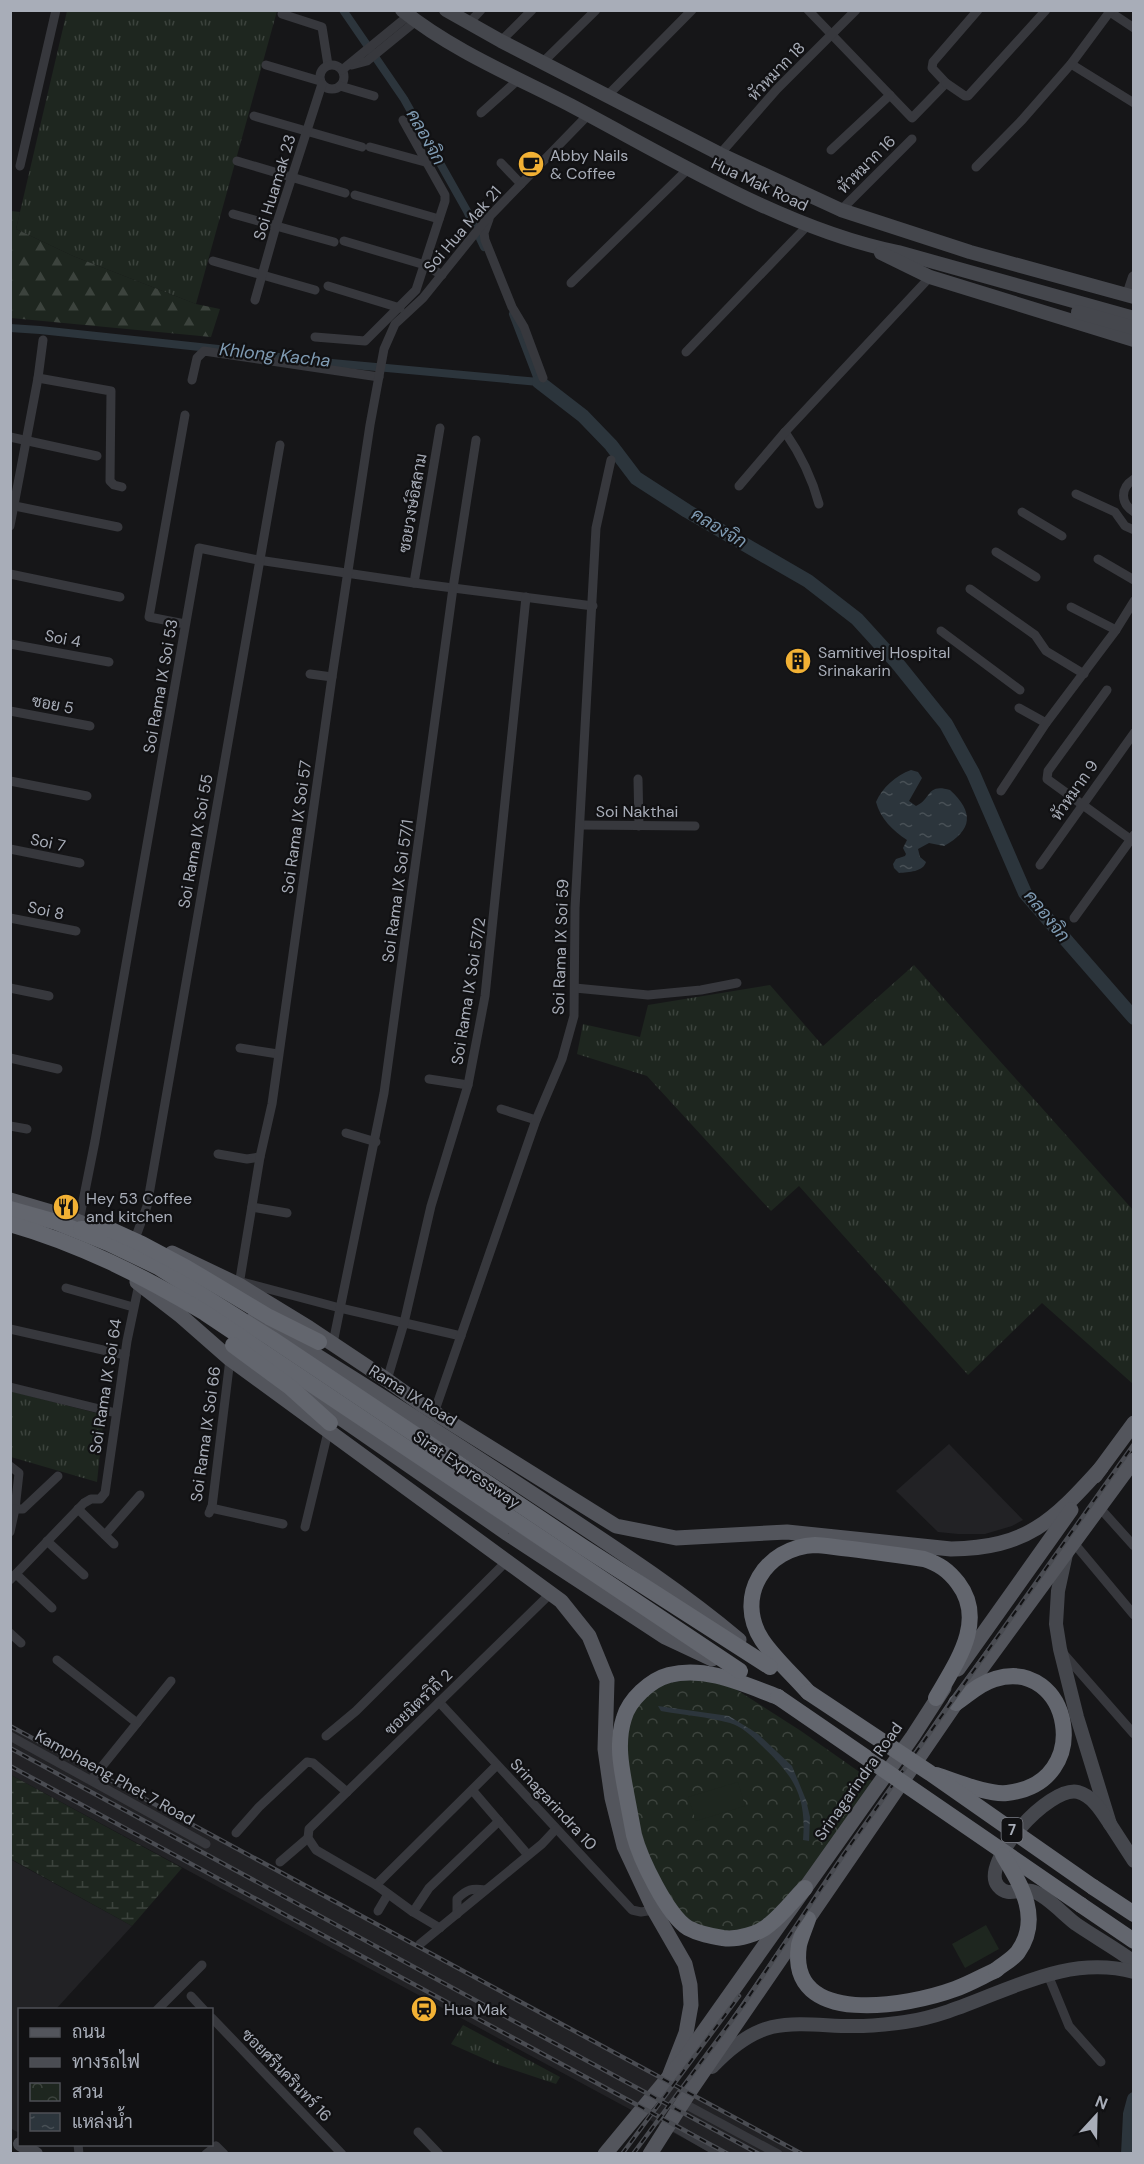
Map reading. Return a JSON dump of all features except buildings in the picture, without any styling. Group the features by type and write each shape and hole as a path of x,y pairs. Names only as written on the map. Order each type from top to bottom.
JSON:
{"highway":[{"name":"Sirat Expressway","path":"10,1209 76,1225 158,1267 253,1327 583,1547 930,1773"},
{"name":"Sirat Expressway","path":"10,1224 43,1233 77,1247 149,1280 205,1313 740,1671 999,1849"},
{"path":"76,1225 109,1229 187,1268 323,1347"},
{"path":"77,1247 86,1260 167,1302 246,1354 290,1387 329,1427"},
{"path":"808,1692 761,1639 752,1613 753,1593 759,1575 772,1560 790,1549 815,1545 924,1559 939,1564 951,1574 967,1595 971,1616 963,1650 936,1698"},
{"path":"778,1697 714,1674 693,1673 666,1676 646,1688 633,1700 624,1717 619,1744 621,1766 635,1837 660,1895 672,1913 688,1927 710,1936 730,1939 749,1935 769,1926 804,1888"},
{"path":"930,1773 990,1791 1005,1793 1022,1790 1035,1785 1047,1776 1063,1749 1065,1738 1061,1714 1053,1698 1041,1686 1025,1678 996,1679 984,1684 956,1703"},
{"name":"7","path":"930,1773 1134,1914"},
{"path":"808,1919 799,1945 799,1966 807,1986 822,1998 842,2004 885,2005 954,1989 996,1970 1017,1954 1026,1938 1030,1919 1022,1887 999,1849"},
{"name":"7","path":"999,1849 1134,1941"}],"main road":[{"name":"Hua Mak Road","path":"446,10 542,63 720,154 841,210 960,249 1131,296"},
{"name":"Hua Mak Road","path":"408,16 474,57 518,80 767,207 809,225 866,246 898,252 1134,318"},
{"path":"570,105 588,103 591,99 588,85"},
{"path":"612,128 609,114 612,108 623,103"},
{"path":"866,246 930,277 1134,340"},
{"path":"959,269 978,279 1017,293 1134,328"},
{"name":"Rama IX Road","path":"10,1200 76,1225 104,1231 163,1260 323,1347 410,1414 687,1597 770,1667"},
{"path":"10,1231 40,1239 138,1283 202,1319 508,1534 665,1637 740,1671"},
{"path":"104,1231 177,1254 240,1283 323,1347 428,1409 616,1526 676,1538 787,1532 951,1549 985,1547 1023,1535 1053,1518 1101,1468"},
{"path":"138,1283 181,1316 230,1359 329,1427 551,1593 561,1601 589,1636 607,1680 605,1749 612,1798 624,1846 654,1910 685,1964 690,1984 691,2005 686,2033 670,2074"},
{"path":"323,1347 387,1380 428,1409"},
{"path":"297,1385 310,1384 316,1376 323,1347"},
{"name":"Srinagarindra Road","path":"605,2154 687,2055 913,1736 936,1698 1134,1423"},
{"path":"650,2154 956,1703 1134,1460"},
{"path":"1070,1547 1058,1591 1056,1624 1077,1717 1110,1824"},
{"path":"1134,1861 1091,1799 1077,1792 1065,1793 1046,1802 1027,1820 996,1862 993,1871 994,1881 999,1888 1008,1893 1031,1891 1134,1962"},
{"path":"693,2088 726,2053 750,2036 772,2027 806,2024 859,2026 906,2022 942,2014 1048,1975 1080,1967 1105,1966 1134,1972"},
{"path":"617,2154 687,2055"},
{"path":"641,2154 667,2128"},
{"path":"23,2146 36,2154"}],"street":[{"path":"20,166 56,10"},
{"path":"468,24 481,10"},
{"path":"501,41 532,10"},
{"path":"542,63 596,10"},
{"path":"608,96 692,10"},
{"path":"808,10 912,118 946,83"},
{"name":"หัวหมาก 18","path":"720,154 777,89 856,10"},
{"path":"978,10 933,62 932,68 946,83 965,96 968,96 1046,10"},
{"path":"976,167 1022,120 1071,64 1111,11 1134,28"},
{"path":"282,14 301,15 322,27 328,65 346,68 365,57 389,38 408,16"},
{"path":"1071,64 1134,103"},
{"path":"266,65 321,83 328,89 340,86 374,96"},
{"name":"Soi Huamak 23","path":"255,300 321,83 322,70 328,65"},
{"path":"340,86 346,68"},
{"path":"481,113 518,80"},
{"path":"831,150 890,95"},
{"name":"Soi Hua Mak 21","path":"379,375 384,349 395,324 423,298 468,241 588,115"},
{"path":"254,116 425,162"},
{"path":"315,337 365,341 416,290 426,265 445,195 403,120"},
{"name":"หัวหมาก 16","path":"841,210 912,139"},
{"path":"237,161 345,193"},
{"path":"501,163 521,184"},
{"path":"571,283 689,168"},
{"path":"355,195 439,219"},
{"path":"233,214 334,242"},
{"path":"488,219 484,234 485,240 512,307 524,327 543,378"},
{"path":"687,352 809,225"},
{"path":"345,241 426,265 442,275"},
{"path":"213,261 315,290"},
{"path":"739,486 785,432 930,277"},
{"path":"1131,296 1134,277"},
{"path":"328,286 400,308"},
{"path":"10,526 43,340"},
{"path":"192,380 197,358 204,351 379,375"},
{"name":"Soi Rama IX Soi 57","path":"240,1283 260,1157 272,1104 332,677 379,375"},
{"path":"38,378 111,391 110,481 122,488"},
{"path":"185,415 149,617 185,624"},
{"name":"ซอยวงษ์อิสลาม","path":"414,583 441,428"},
{"path":"785,432 805,465 819,504"},
{"path":"10,437 98,456"},
{"name":"Soi Rama IX Soi 57/1","path":"323,1347 340,1308 376,1142 453,588 476,440"},
{"name":"Soi Rama IX Soi 55","path":"135,1239 147,1206 258,560 280,446"},
{"name":"Soi Rama IX Soi 59","path":"428,1409 461,1336 536,1120 562,1059 574,1016 575,908 596,528 611,460"},
{"path":"1134,479 1127,485 1123,496 1127,507 1134,512"},
{"path":"1076,494 1115,512 1125,526 1134,530"},
{"path":"13,505 118,527"},
{"path":"1022,512 1062,536"},
{"name":"Soi Rama IX Soi 53","path":"76,1225 95,1141 199,548 258,560 414,583 593,606"},
{"path":"996,552 1035,577"},
{"path":"1098,559 1134,580"},
{"path":"10,574 120,597"},
{"path":"970,589 1035,635 1046,651 1084,674"},
{"name":"Soi Rama IX Soi 57/2","path":"387,1380 404,1323 431,1206 468,1085 489,972 526,597"},
{"path":"1001,791 1046,723 1116,630 1134,601"},
{"path":"1071,607 1116,630"},
{"path":"941,631 1020,690"},
{"name":"Soi 4","path":"10,644 109,662"},
{"path":"310,674 332,677"},
{"path":"1074,918 1133,839 1053,784 1047,779 1047,775 1107,690"},
{"path":"1019,708 1046,723"},
{"name":"ซอย 5","path":"10,711 90,726"},
{"name":"หัวหมาก 9","path":"1040,865 1134,733"},
{"path":"638,779 639,826"},
{"path":"10,781 87,796"},
{"name":"Soi Nakthai","path":"580,825 695,826"},
{"name":"Soi 7","path":"10,849 80,863"},
{"name":"Soi 8","path":"10,918 76,931"},
{"path":"575,988 648,994 700,990 737,984"},
{"path":"10,988 49,996"},
{"path":"240,1048 278,1054"},
{"path":"10,1058 58,1069"},
{"path":"429,1079 468,1085"},
{"path":"501,1109 536,1120"},
{"path":"10,1126 27,1129"},
{"path":"346,1133 376,1142"},
{"path":"218,1154 247,1159 260,1157"},
{"path":"252,1207 286,1213"},
{"name":"Soi Rama IX Soi 64","path":"78,1509 91,1499 100,1498 105,1493 138,1283"},
{"path":"240,1283 461,1336"},
{"path":"66,1288 133,1307"},
{"path":"10,1329 125,1355"},
{"name":"Soi Rama IX Soi 66","path":"230,1359 210,1510 283,1524"},
{"path":"10,1387 116,1413"},
{"path":"305,1527 329,1427"},
{"path":"10,1466 20,1473 10,1532"},
{"path":"15,1509 23,1509 58,1476"},
{"path":"105,1535 140,1495"},
{"path":"1099,1507 1134,1546"},
{"path":"52,1608 13,1577 78,1509 114,1544"},
{"path":"47,1541 84,1575"},
{"path":"1070,1547 1134,1615"},
{"path":"326,1736 356,1711 507,1562"},
{"name":"ซอยมิตรวิถี 2","path":"280,1862 308,1835 309,1829 551,1593"},
{"path":"10,1633 21,1642"},
{"path":"1060,1649 1134,1734"},
{"path":"57,1660 137,1723"},
{"path":"91,1780 171,1681"},
{"name":"Srinagarindra 10","path":"439,1702 632,1910 641,1912 654,1910"},
{"name":"Kamphaeng Phet 7 Road","path":"10,1736 206,1844"},
{"path":"236,1833 259,1807 308,1762 313,1763 347,1792"},
{"path":"376,1885 497,1766"},
{"path":"473,1791 528,1855"},
{"path":"413,1912 429,1888 499,1821"},
{"path":"420,1944 556,1829"},
{"path":"308,1835 316,1850 376,1885 440,1928"},
{"path":"378,1911 388,1894"},
{"path":"159,2008 202,1965"},
{"path":"1048,1975 1072,2031 1101,2062"},
{"path":"191,1996 202,2008"},
{"name":"ซอยศรีนครินทร์ 16","path":"213,2019 342,2154"},
{"path":"683,2103 778,2154"},
{"path":"667,2128 721,2154"},
{"path":"418,2132 439,2154"},
{"path":"206,2154 216,2146 224,2154"}],"shaded area":[{"path":"949,1444 1023,1520 1012,1526 985,1534 938,1532 896,1491"},
{"path":"10,1724 802,2153 711,2153 11,1775"},
{"path":"10,1859 132,1926 57,2008 18,2008 18,2132 10,2128"}],"green space":[{"path":"67,11 277,11 196,304 73,256 16,229"},
{"path":"11,211 20,212 16,229 73,256 196,304 220,309 211,337 11,318"},
{"path":"914,965 1133,1210 1133,1384 1042,1303 968,1375 799,1186 771,1211 647,1076 577,1054 583,1024 640,1037 648,1005 770,985 823,1046"},
{"path":"10,1391 104,1415 97,1482 11,1457"},
{"path":"712,1674 801,1731 878,1785 769,1926 710,1936 660,1895 621,1766 633,1700 646,1688"},
{"path":"11,1775 182,1868 132,1926 11,1859"},
{"path":"738,1782 745,1806 696,1821 688,1797"},
{"path":"986,1925 999,1949 965,1968 952,1944"},
{"path":"463,2025 560,2077 556,2084 496,2064 451,2044"}],"water":[{"path":"911,770 918,772 922,778 909,801 916,806 933,790 942,788 950,790 963,806 967,820 961,834 944,846 929,843 918,849 920,857 926,862 922,868 899,873 893,864 896,859 905,856 903,848 907,840 888,824 876,802 890,783"},
{"path":"658,1706 729,1716 758,1734 792,1766 806,1800 810,1817 809,1841 803,1840 802,1810 795,1786 781,1765 753,1738 734,1724 661,1711"}],"waterway":[{"name":"คลองจิก","path":"343,10 404,99 467,211 484,247"},
{"name":"Khlong Kacha","path":"10,328 228,350 299,360 539,382 513,314"},
{"name":"คลองจิก","path":"539,382 583,416 611,445 636,478 687,511 808,581 857,619 897,663 946,724 973,773 1025,893 1134,1018"},
{"path":"1128,2154 1130,2114 1134,2099"}],"railway":[{"path":"633,2154 744,2004 844,1854 1134,1444"},
{"path":"10,1726 802,2154"},
{"path":"10,1748 759,2154"},
{"path":"10,1766 728,2154"},
{"path":"622,2154 739,1996"}],"place":[{"name":"Abby Nails & Coffee","path":"531,164"},
{"name":"Samitivej Hospital Srinakarin","path":"798,661"},
{"name":"Hey 53 Coffee and kitchen","path":"66,1207"},
{"name":"Hua Mak","path":"424,2009"}]}
